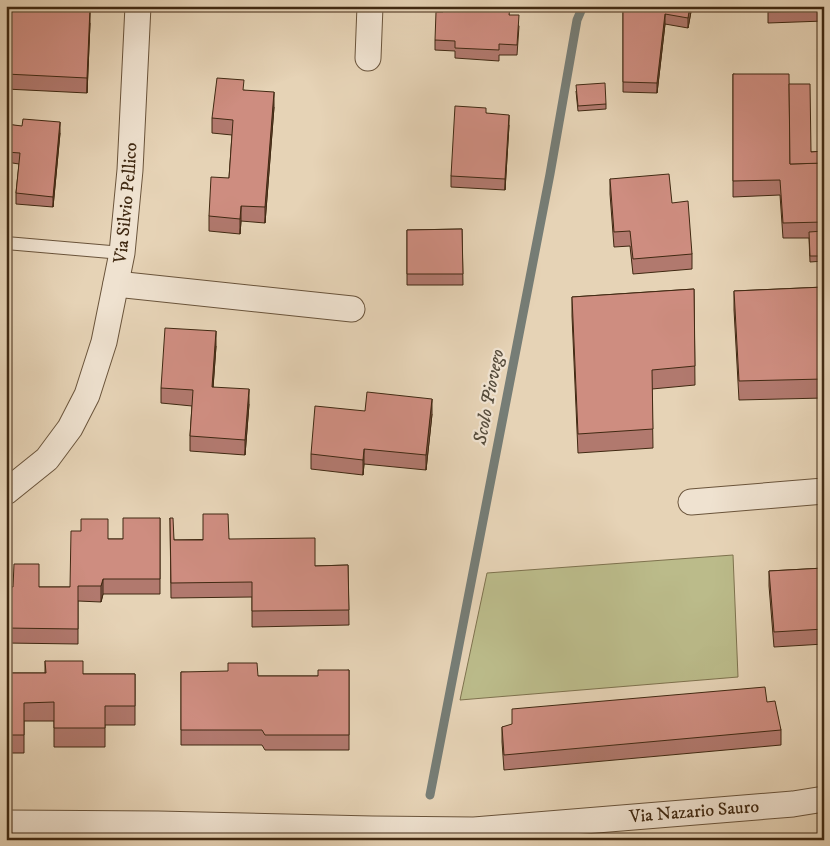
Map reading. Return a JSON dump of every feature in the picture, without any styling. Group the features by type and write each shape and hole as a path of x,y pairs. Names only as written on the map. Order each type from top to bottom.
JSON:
{"street":[{"name":"Via Silvio Pellico","path":"6,492 48,459 70,428 87,395 104,342 122,253 130,170 138,6"},
{"path":"368,58 370,6"},
{"path":"116,284 352,309"},
{"path":"690,502 824,491"},
{"name":"Via Nazario Sauro","path":"6,823 158,824 372,830 569,831 793,804 824,798"}],"lane":[{"path":"6,243 122,253"}],"green space":[{"path":"733,555 738,677 460,700 487,573"}],"building":[{"path":"6,6 90,8 87,78 6,74"},
{"path":"443,6 510,8 509,15 519,15 517,45 499,44 499,50 455,48 455,41 435,40 436,12 443,12"},
{"path":"648,6 690,6 688,18 665,14 657,83 623,82 623,7 648,8"},
{"path":"768,6 824,6 824,11 768,12"},
{"path":"733,74 789,74 790,164 824,163 824,222 783,223 780,180 733,181"},
{"path":"217,78 244,80 243,90 274,92 265,207 241,206 240,219 209,216 211,177 229,178 233,120 212,118"},
{"path":"605,83 606,104 578,106 576,85"},
{"path":"789,84 810,84 811,152 824,151 824,163 790,164"},
{"path":"455,106 486,108 486,113 509,115 505,179 451,176"},
{"path":"23,119 60,122 53,197 16,193 20,153 6,152 6,124 22,126"},
{"path":"669,174 672,203 688,201 692,254 633,259 630,231 614,232 610,179"},
{"path":"462,229 463,274 407,274 407,230"},
{"path":"824,231 824,256 810,256 809,232"},
{"path":"824,287 824,379 739,381 734,291"},
{"path":"694,289 695,366 652,370 653,429 578,434 572,297"},
{"path":"165,328 216,331 212,387 249,389 245,440 190,436 193,390 161,388"},
{"path":"367,392 432,399 426,455 364,449 363,460 311,454 315,406 365,411"},
{"path":"203,514 228,514 229,539 315,538 315,566 348,565 349,610 252,611 252,582 171,583 170,518 173,518 174,540 203,540"},
{"path":"123,518 160,518 160,579 103,579 101,586 78,586 78,629 6,628 6,587 13,587 14,564 39,564 39,587 70,587 71,531 81,531 81,519 108,519 108,539 123,539"},
{"path":"824,568 824,629 774,632 769,571"},
{"path":"45,661 83,661 83,674 135,674 135,706 105,706 105,728 54,728 54,702 24,703 24,735 6,735 6,673 46,673"},
{"path":"228,663 257,663 258,676 318,676 318,670 349,670 349,735 265,735 262,730 181,730 181,672 228,671"},
{"path":"765,687 767,702 775,701 781,730 504,755 502,727 512,724 512,709"}],"waterway":[{"name":"Scolo Piovego","path":"430,795 550,174 577,20 583,6"}]}
